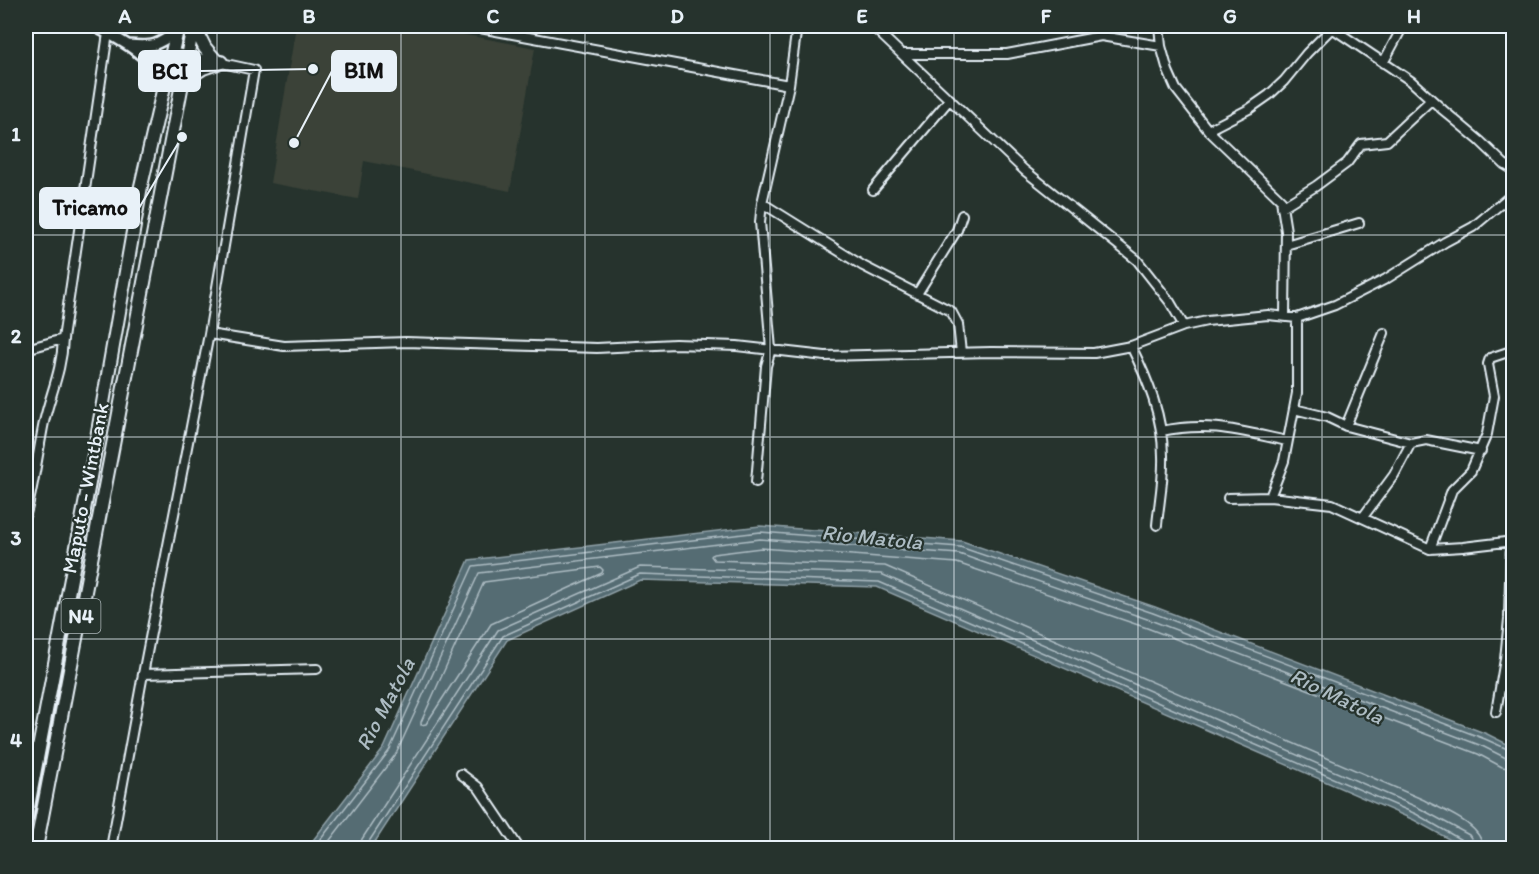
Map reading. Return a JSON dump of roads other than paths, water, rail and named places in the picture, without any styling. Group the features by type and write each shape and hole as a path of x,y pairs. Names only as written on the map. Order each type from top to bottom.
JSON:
{"highway":[{"name":"N4","path":"183,81 193,26"},
{"path":"183,81 218,61 205,48 193,26"},
{"name":"N4","path":"163,88 177,28"},
{"name":"Maputo - Wintbank","path":"36,849 183,81"},
{"name":"Maputo - Wintbank","path":"26,817 62,633 141,186 163,88"}],"street":[{"path":"94,26 128,45 155,70 163,88"},
{"path":"469,26 789,85"},
{"path":"756,482 766,366 771,349 760,222 762,203 789,85 797,26"},
{"path":"872,26 1024,170 1137,260 1170,302 1184,326"},
{"path":"1159,26 1161,46 1168,72 1176,89 1208,130 1281,200 1286,231 1286,316"},
{"path":"1383,63 1403,26"},
{"path":"1208,130 1249,109 1269,95 1284,81 1330,27 1411,81 1504,164 1514,170"},
{"path":"128,45 159,45 177,28"},
{"path":"26,514 45,419 62,360 63,339 108,33"},
{"path":"903,54 1007,54 1101,36 1161,46"},
{"path":"111,849 142,674 209,334 254,70 171,52"},
{"path":"873,190 950,99"},
{"path":"1282,207 1347,163 1361,144 1387,141 1431,100"},
{"path":"209,334 284,346 406,342 597,348 675,344 771,349 825,356 1094,353 1131,346 1184,326 1207,321 1268,315 1297,318 1335,305 1386,279 1473,227 1512,195"},
{"path":"762,203 863,266 951,310 958,324 961,353"},
{"path":"916,294 957,230 962,215"},
{"path":"1286,245 1359,224"},
{"path":"1270,497 1284,461 1297,393 1297,318"},
{"path":"1346,426 1384,333"},
{"path":"26,349 63,339"},
{"path":"1131,346 1156,407 1161,431 1163,457 1157,525"},
{"path":"1430,549 1452,489 1471,471 1487,434 1494,396 1488,364 1490,358 1514,350"},
{"path":"1294,410 1327,417 1346,426 1411,443 1426,440 1481,451"},
{"path":"1161,431 1183,426 1218,426 1287,441"},
{"path":"1363,517 1394,475 1411,443"},
{"path":"1228,498 1270,497 1332,504 1430,549 1512,540 1511,619 1496,712"},
{"path":"142,674 317,669"},
{"path":"461,774 478,787 519,849"}],"water":[{"name":"Rio Matola","path":"760,526 962,541 1155,607 1487,734 1513,747 1513,848 1465,848 1414,820 877,587 640,580 507,640 371,848 307,848 384,748 469,560"}],"place":[{"name":"BCI","path":"313,69"},
{"name":"Tricamo","path":"182,137"},
{"name":"BIM","path":"294,143"}]}
